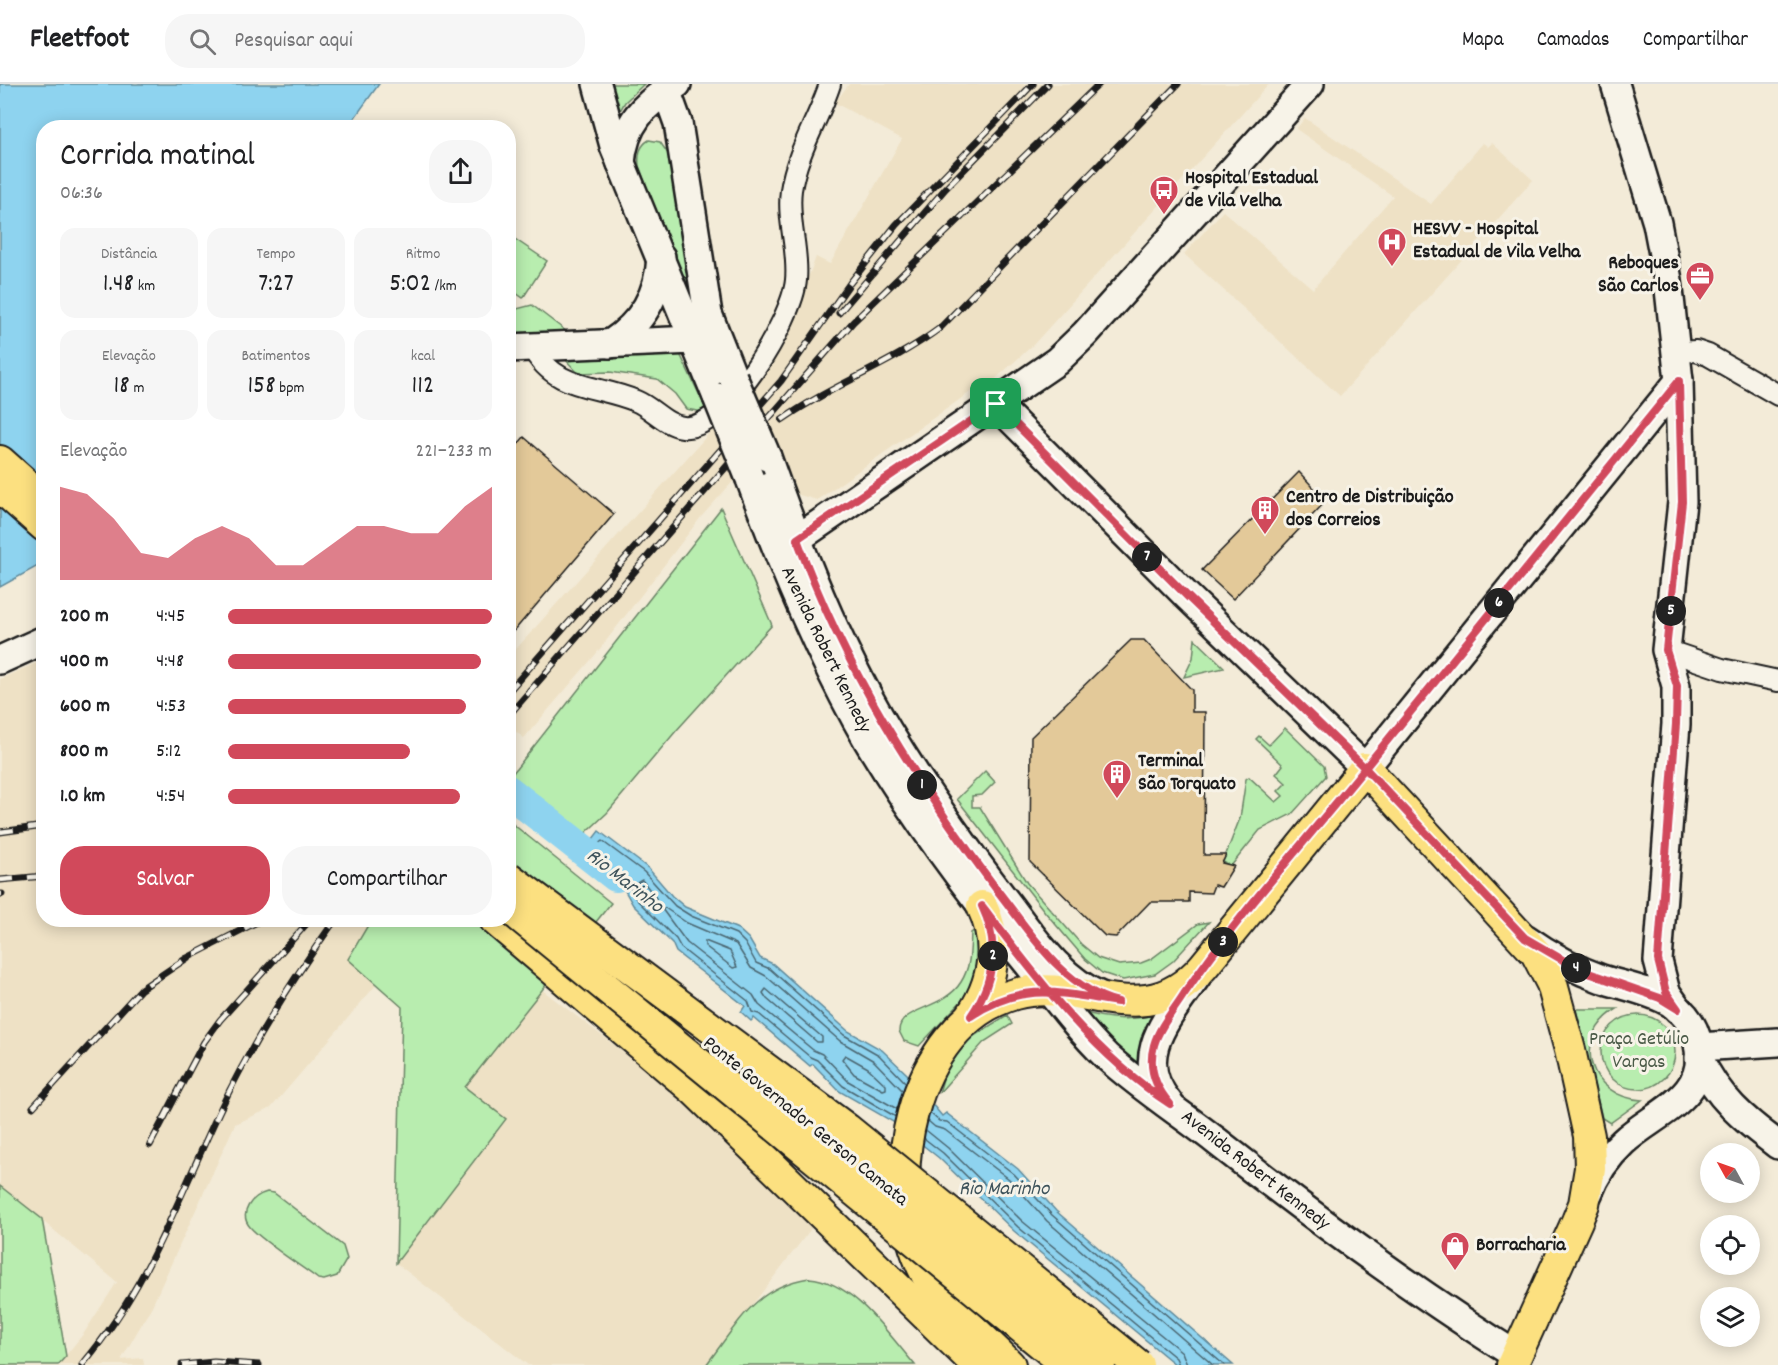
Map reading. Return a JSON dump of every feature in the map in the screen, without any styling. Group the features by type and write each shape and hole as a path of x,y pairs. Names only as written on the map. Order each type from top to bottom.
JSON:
{"main road":[{"path":"0,461 36,493"},
{"path":"0,487 36,519"},
{"path":"971,1016 1001,999 1026,992 1050,991 1118,1002 1145,1002 1165,996 1183,986 1203,967 1365,768 1525,938 1552,984 1579,1086 1590,1149 1590,1168 1584,1204 1520,1362"},
{"path":"516,884 847,1129 1138,1365"},
{"name":"Ponte Governador Gerson Camata","path":"516,885 1100,1365"},
{"path":"982,906 992,933 993,963 986,991 971,1016 946,1044 925,1080 911,1121 904,1168 907,1215 915,1250 927,1276 947,1303 1010,1365"},
{"name":"Ponte Governador Gerson Camata","path":"516,914 1067,1365"},
{"path":"503,927 694,1090 912,1299 977,1365"}],"street":[{"path":"597,84 607,129 661,256 657,284 646,309 630,329 610,344"},
{"path":"520,347 558,377 640,403 674,425 699,426 713,417 764,356 791,306 797,267 790,216 791,191 800,152 830,84"},
{"path":"797,539 1057,361 1085,334 1310,84"},
{"path":"1615,84 1657,223 1668,280 1679,381 1682,502 1666,650 1677,686 1676,724 1658,960 1666,992 1692,1026 1699,1052 1722,1098 1778,1145"},
{"path":"621,163 624,140 633,119 648,102 669,86"},
{"name":"Avenida Robert Kennedy","path":"669,86 678,123 705,300 725,387 750,479 774,543 844,698 897,786 982,906 1104,1054 1361,1253 1520,1362"},
{"name":"Avenida Robert Kennedy","path":"661,256 694,340 767,457 797,539 827,611 888,730 944,816 1021,921 1059,966 1082,987 1118,1002"},
{"path":"520,347 694,340"},
{"path":"1676,352 1696,351 1708,355 1778,395"},
{"path":"996,404 1194,604 1365,768 1679,381"},
{"path":"0,660 36,644"},
{"path":"1666,650 1722,669 1778,681"},
{"path":"1525,938 1580,970 1660,998 1678,1009"},
{"path":"1170,1104 1162,1095 1153,1074 1154,1044 1203,967"},
{"path":"1699,1052 1778,1042"},
{"path":"1584,1204 1598,1172 1620,1144 1641,1127 1673,1107 1694,1081 1699,1052"},
{"path":"1673,1107 1709,1106 1723,1109 1748,1122"}],"shaded area":[{"path":"849,84 1269,84 1033,345 992,382 986,381 817,500 737,477 701,517 596,654 524,738 516,732 516,649 729,411 791,322 816,257 830,264 902,139 835,103"},
{"name":"HESVV - Hospital Estadual de Vila Velha","path":"1305,118 1431,204 1483,143 1488,147 1492,143 1533,180 1340,396 1184,254 1223,211 1313,289 1393,196 1296,129"},
{"path":"36,663 36,927 367,927 348,959 376,985 271,1108 235,1124 152,1306 121,1360 143,1358 144,1365 58,1365 84,1333 117,1282 0,1186 0,679"},
{"path":"541,989 827,1208 706,1365 528,1365 396,1263 506,1120 465,1087"}],"green space":[{"path":"606,84 644,84 625,102 618,114"},
{"path":"649,140 660,142 669,155 691,272 722,386 639,166 640,151"},
{"path":"516,240 547,261 523,298 516,293"},
{"path":"532,305 571,335 516,336 516,309"},
{"path":"680,354 708,413 686,409 675,394 657,379 610,372 578,373 563,357"},
{"path":"721,508 772,625 676,731 607,813 579,839 516,788 516,769"},
{"path":"1195,639 1224,668 1184,677 1193,658"},
{"path":"1285,728 1324,766 1326,776 1292,814 1260,830 1231,866 1223,862 1240,818 1246,779 1249,777 1276,802 1283,796 1278,791 1286,783 1276,774 1283,765 1256,739 1259,736 1269,745"},
{"path":"985,771 995,782 982,795 972,796 972,807 980,807 1027,883 1081,944 1098,958 1119,965 1141,963 1151,959 1198,924 1209,922 1173,961 1155,974 1123,980 1102,973 1085,959 1045,912 957,799"},
{"path":"516,827 611,903 465,1087 506,1119 396,1263 402,1007 348,959 367,927 516,927"},
{"path":"975,930 981,953 967,995 919,1046 904,1041 899,1031 906,1017 944,998 961,982 968,964 971,933"},
{"name":"Praça Getúlio Vargas","path":"1576,1009 1617,1009 1602,1021 1594,1035 1590,1050 1592,1064 1598,1078 1609,1089 1624,1096 1642,1100 1610,1123 1602,1118"},
{"path":"1080,1011 1102,1017 1123,1019 1165,1012 1140,1047 1140,1071"},
{"path":"1007,1015 1012,1024 984,1042 939,1093 947,1065 969,1039"},
{"name":"Praça Getúlio Vargas","path":"1638,1015 1652,1018 1664,1026 1672,1038 1675,1052 1672,1066 1664,1078 1652,1086 1638,1089 1624,1086 1612,1078 1604,1066 1601,1052 1604,1038 1612,1026 1624,1018"},
{"path":"0,1186 42,1219 66,1356 58,1365 0,1365"},
{"path":"267,1192 274,1193 343,1246 347,1259 337,1276 324,1280 318,1279 273,1247 250,1227 245,1216 248,1206 256,1197"},
{"path":"809,1278 826,1282 855,1299 881,1324 915,1365 706,1365 738,1322 761,1299 790,1283"}],"water":[{"path":"0,84 379,84 353,120 36,120 36,567 0,587"},
{"path":"599,831 648,868 672,896 685,907 738,929 749,939 760,958 773,964 848,1031 882,1050 907,1074 942,1116 946,1113 1018,1169 1056,1211 1233,1365 1176,1365 1014,1231 939,1158 895,1123 839,1091 813,1064 810,1066 754,1018 751,1021 741,1012 745,1006 676,952 672,943 633,905 620,882 582,853"}],"building":[{"path":"524,437 614,514 516,629 516,446"},
{"name":"Centro de Distribuição dos Correios","path":"1299,472 1326,501 1233,599 1202,570"},
{"name":"Terminal São Torquato","path":"1131,640 1144,640 1192,690 1192,712 1205,712 1204,855 1226,855 1222,863 1234,866 1221,887 1214,885 1211,893 1189,892 1189,902 1150,902 1116,937 1105,936 1030,862 1031,737"}],"waterway":[{"name":"Rio Marinho","path":"516,797 616,876"}],"railway":[{"path":"516,683 781,381 850,283 896,225 1033,84"},
{"path":"839,313 945,189 1048,84"},
{"path":"516,707 853,322 1099,84"},
{"path":"782,420 801,407 901,353 940,328 1178,84"},
{"path":"0,832 36,827"},
{"path":"0,880 36,877"},
{"path":"33,1107 141,989 187,958 247,927"},
{"path":"150,1145 204,1042 220,1020 304,927"},
{"path":"82,1365 105,1335 143,1274 232,1085 288,989 330,927"},
{"path":"182,1365 214,1362 259,1365"}],"place":[{"name":"Hospital Estadual de Vila Velha","path":"1164,216"},
{"name":"HESVV - Hospital Estadual de Vila Velha","path":"1392,268"},
{"name":"Reboques São Carlos","path":"1700,302"},
{"name":"Centro de Distribuição dos Correios","path":"1265,536"},
{"name":"Terminal São Torquato","path":"1117,800"},
{"name":"Borracharia","path":"1455,1272"}],"route":[{"path":"996,404 797,539 827,611 864,687 915,774 944,816 1021,921 1059,966 1082,987 1118,1002 1050,991 1034,991 1018,993 1001,999 971,1016 986,991 993,963 992,933 982,906 1004,935 1050,991 1068,1012 1085,1034 1125,1072 1170,1104 1162,1095 1153,1074 1152,1053 1157,1034 1203,967 1365,768 1525,938 1542,950 1580,970 1660,998 1678,1009 1661,982 1658,960 1675,764 1677,686 1666,650 1682,502 1679,381 1365,768 1187,596 996,404"}]}
